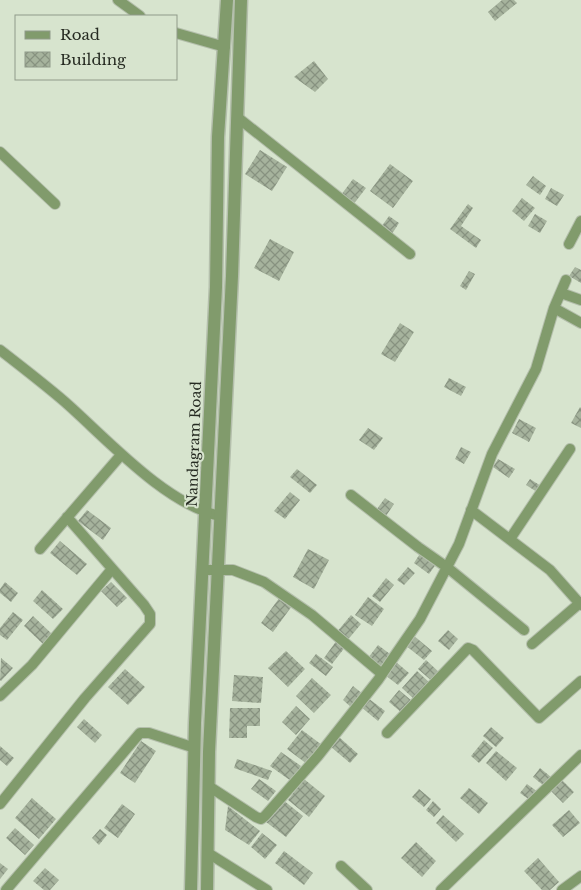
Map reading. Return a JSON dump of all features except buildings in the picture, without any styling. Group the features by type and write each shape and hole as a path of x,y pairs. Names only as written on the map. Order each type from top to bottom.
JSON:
{"street":[{"path":"118,0 139,15"},
{"name":"Nandagram Road","path":"191,890 195,748 216,287 218,137 227,0"},
{"name":"Nandagram Road","path":"207,890 210,787 209,752 234,211 240,0"},
{"path":"178,34 225,47"},
{"path":"237,117 410,254"},
{"path":"0,152 55,204"},
{"path":"217,210 234,211"},
{"path":"569,244 581,223"},
{"path":"210,787 261,819 318,756 382,674 420,619 448,568 492,454 536,369 554,308 566,280"},
{"path":"560,293 581,300"},
{"path":"554,308 581,323"},
{"path":"0,350 66,403 121,455 175,495 206,513 220,516"},
{"path":"510,539 570,449"},
{"path":"40,549 121,455"},
{"path":"351,495 448,568 524,630"},
{"path":"471,510 550,570 581,603 532,644"},
{"path":"0,804 85,698 150,624 150,614 67,517"},
{"path":"0,696 32,665 112,569"},
{"path":"204,570 241,572 264,582 312,615 382,674"},
{"path":"388,733 468,648 473,650 539,718 581,681"},
{"path":"6,890 140,733 149,733 195,748"},
{"path":"441,890 581,755"},
{"path":"208,853 267,890"},
{"path":"341,866 367,890"},
{"path":"562,890 581,876"}]}
